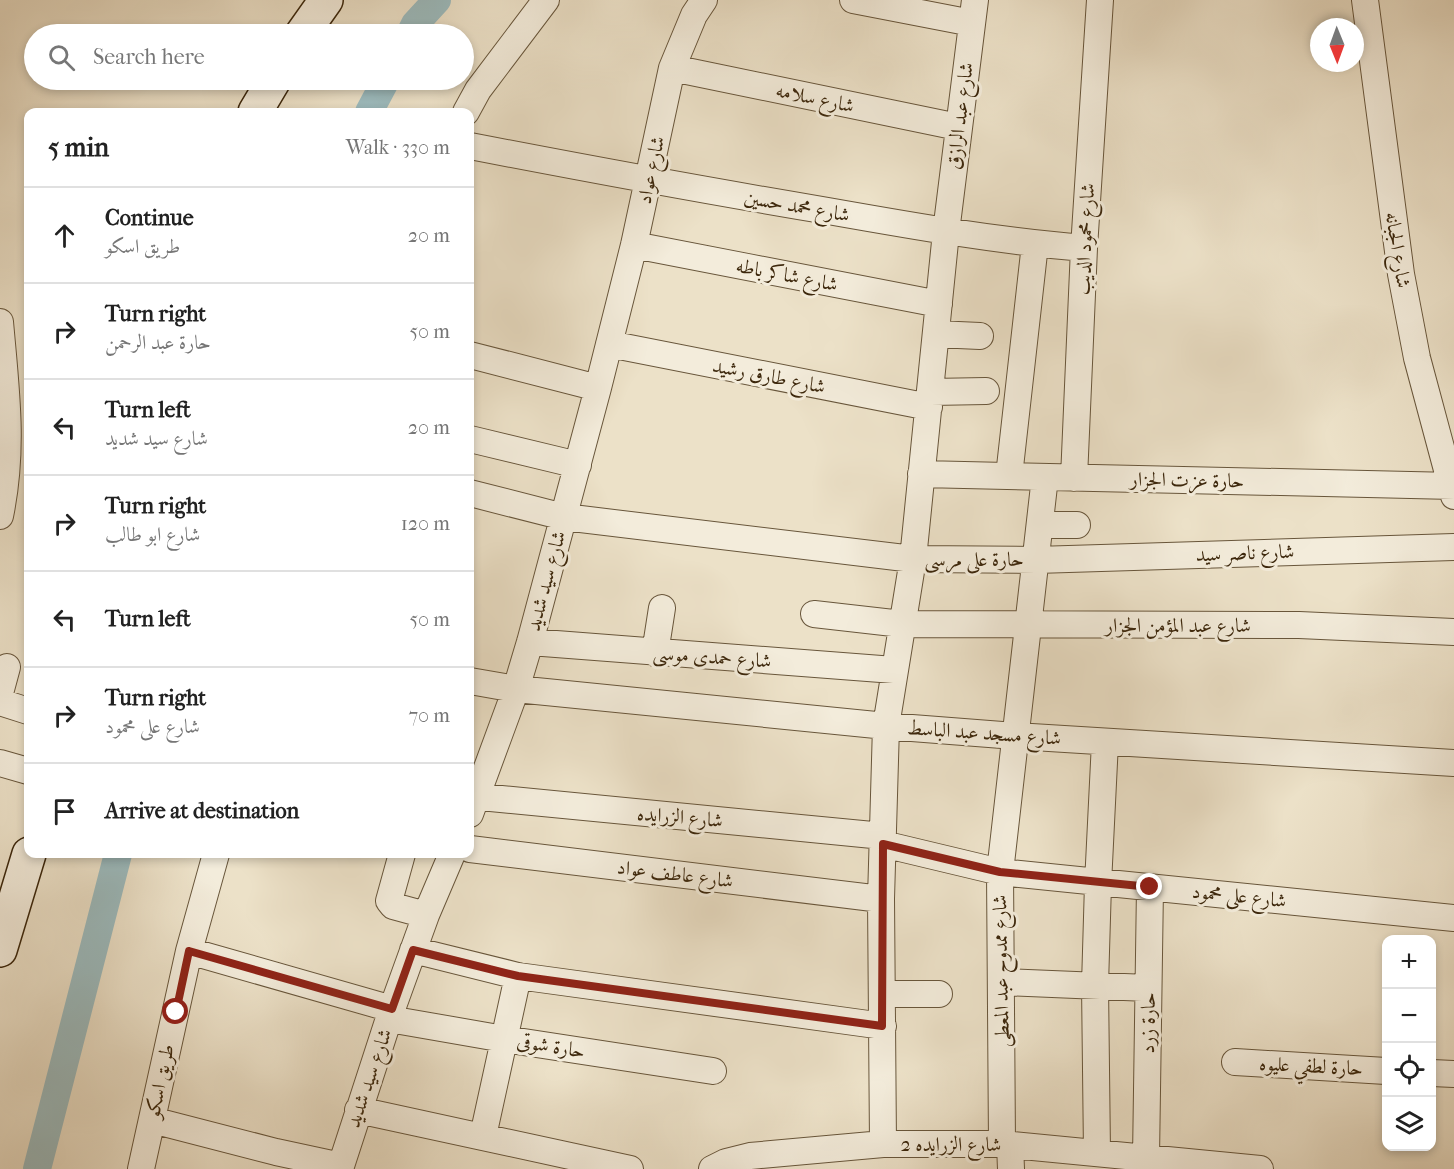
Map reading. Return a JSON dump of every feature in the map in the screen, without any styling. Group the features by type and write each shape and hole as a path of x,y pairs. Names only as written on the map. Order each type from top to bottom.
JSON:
{"street":[{"path":"309,24 326,0"},
{"path":"468,108 478,90 546,0"},
{"name":"شارع عواد","path":"609,344 649,181 672,68 694,15 704,0"},
{"path":"853,0 973,12"},
{"name":"شارع محمود الديب","path":"1074,478 1084,248 1100,0"},
{"name":"شارع الجبانه","path":"1365,0 1401,274 1417,358 1448,451 1453,490"},
{"name":"شارع عبد الرازق","path":"883,1144 881,899 886,726 913,559 946,232 973,12"},
{"name":"شارع سلامه","path":"672,68 958,127"},
{"path":"257,108 268,90"},
{"name":"شارع محمد حسين","path":"474,147 649,181 946,232 1084,248"},
{"path":"1009,476 1035,244"},
{"name":"شارع شاكر باطه","path":"634,245 939,304"},
{"path":"0,322 9,430 0,516"},
{"path":"936,334 980,336"},
{"name":"شارع سيد شديد","path":"474,792 480,758 516,689 609,344"},
{"name":"شارع طارق رشيد","path":"609,344 930,400 986,392"},
{"path":"474,357 598,388"},
{"path":"474,440 578,465"},
{"name":"حارة عزت الجزار","path":"921,474 1453,490"},
{"name":"شارع ممدوح عبد المعطى","path":"1008,1152 1000,872 1045,477"},
{"name":"حارة على مرسى","path":"474,494 564,517 913,559 1036,560"},
{"path":"1040,525 1077,525"},
{"name":"شارع ناصر سيد","path":"1036,560 1454,548"},
{"path":"656,653 662,608"},
{"name":"شارع عبد المؤمن الجزار","path":"814,614 902,624 1299,625 1454,632"},
{"name":"شارع حمدى موسى","path":"530,642 894,670"},
{"path":"0,693 8,667"},
{"name":"شارع مسجد عبد الباسط","path":"474,682 516,689 886,726 1454,763"},
{"path":"0,702 24,710"},
{"path":"1097,1153 1095,986 1105,742"},
{"path":"0,763 24,770"},
{"name":"شارع الزرايده","path":"474,803 883,840"},
{"name":"شارع على محمود","path":"883,840 1000,872 1098,884 1150,887 1454,918"},
{"name":"شارع عاطف عواد","path":"474,849 881,899"},
{"path":"0,950 28,858"},
{"name":"طريق اسكو","path":"141,1169 189,951 215,858"},
{"path":"401,858 389,901 393,906 426,915"},
{"name":"شارع سيد شديد","path":"340,1168 357,1110 413,950 450,858"},
{"name":"حارة زرد","path":"1146,1158 1150,887"},
{"path":"413,950 518,976 882,1026"},
{"name":"حارة شوقى","path":"189,951 391,1014 504,1039 713,1071"},
{"path":"483,1136 518,976"},
{"path":"1002,982 1148,988"},
{"path":"883,994 939,994"},
{"name":"حارة لطفي عليوه","path":"1235,1062 1382,1071"},
{"path":"1436,1073 1454,1074"},
{"path":"357,1110 483,1136 553,1160 617,1168"},
{"path":"152,1120 273,1161 340,1168"},
{"name":"شارع الزرايده 2","path":"712,1169 726,1162 751,1162 883,1144 1008,1152 1097,1153 1146,1158 1173,1165 1260,1169"}],"waterway":[{"path":"415,24 437,0"},
{"path":"371,108 381,90"},
{"path":"37,1169 117,858"}],"route":[{"path":"176,1012 189,951 392,1009 413,950 518,976 882,1026 883,844 1000,872 1098,884 1150,887"}]}
